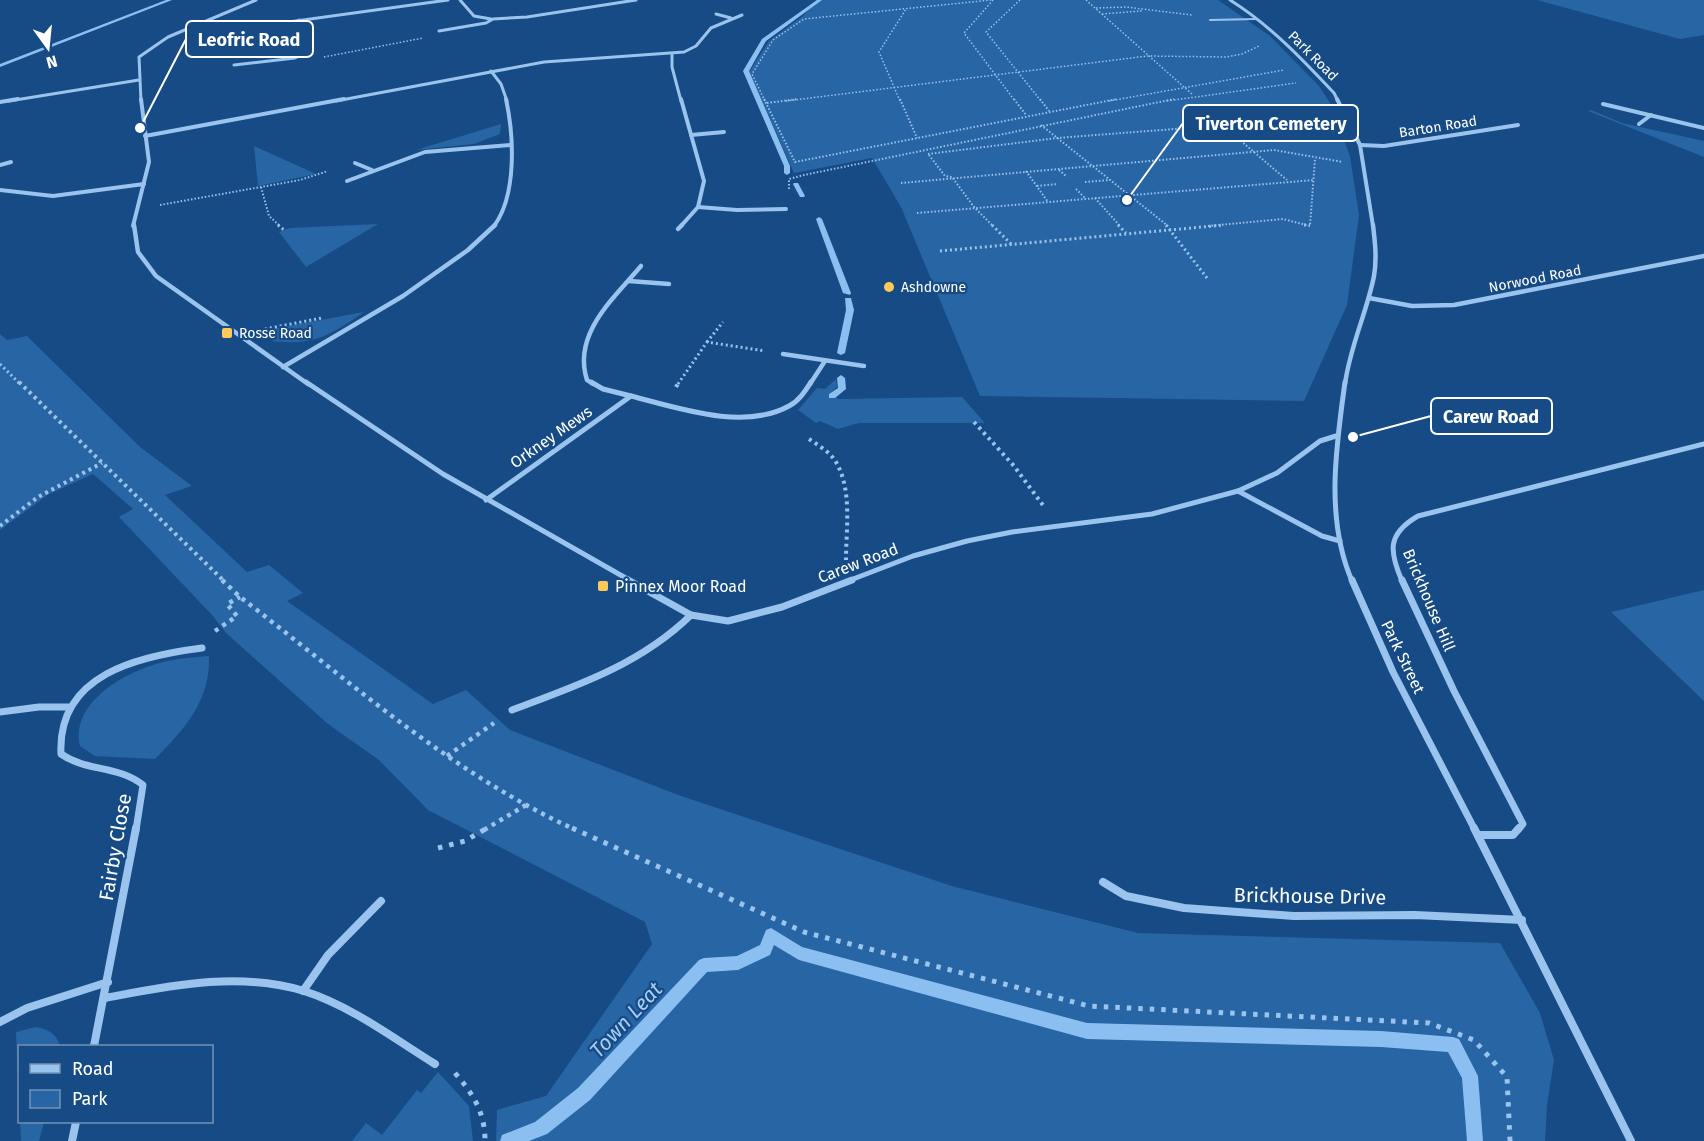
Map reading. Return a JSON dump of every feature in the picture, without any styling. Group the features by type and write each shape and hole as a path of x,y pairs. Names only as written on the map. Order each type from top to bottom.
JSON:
{"street":[{"path":"256,0 189,27 142,52 139,57 139,80 148,162 136,210 134,239 145,266 283,368 486,500 610,569 650,595 691,615 656,648 579,684 512,710"},
{"path":"189,27 225,30 448,0"},
{"path":"460,0 474,16 493,19 527,17 636,0"},
{"name":"Park Road","path":"1230,0 1291,47 1324,80 1334,93 1360,146"},
{"path":"716,14 732,18"},
{"path":"145,136 491,71 586,57 672,55 690,50 706,32 742,15"},
{"path":"439,31 486,23 493,19"},
{"path":"234,65 301,56 306,53 299,20"},
{"path":"586,57 587,50"},
{"path":"672,55 672,67 704,181 698,207 678,229"},
{"path":"283,368 326,346 379,311 487,233 504,214 511,145 509,111 499,80 491,71"},
{"path":"0,102 139,80"},
{"path":"1603,104 1704,128"},
{"path":"1639,124 1650,115"},
{"name":"Barton Road","path":"1360,146 1384,146 1518,125"},
{"path":"691,135 724,132"},
{"path":"346,181 425,152 511,145"},
{"name":"Park Street","path":"1360,146 1376,253 1369,298 1357,329 1347,367 1336,436 1334,463 1340,541 1350,576 1374,632 1522,920 1632,1141"},
{"path":"0,165 11,162"},
{"path":"355,163 372,171"},
{"path":"0,190 27,195 55,195 144,184"},
{"path":"698,207 737,210 786,209"},
{"name":"Norwood Road","path":"1369,298 1412,306 1454,305 1704,256"},
{"name":"Orkney Mews","path":"641,266 592,326 581,360 587,380 603,389 715,413 768,414 790,406 801,396 825,361"},
{"path":"629,281 669,284"},
{"path":"783,354 864,366"},
{"name":"Orkney Mews","path":"486,500 631,396"},
{"name":"Carew Road","path":"691,615 728,621 783,607 913,556 967,541 1152,514 1238,491 1278,472 1320,441 1336,436"},
{"name":"Brickhouse Hill","path":"1478,835 1513,835 1522,824 1431,643 1404,583 1392,551 1398,532 1406,522 1418,516 1704,444"},
{"path":"1238,491 1323,536 1340,541"},
{"path":"0,712 39,707 68,707 105,675 133,661 202,648"},
{"name":"Fairby Close","path":"68,707 58,740 61,754 74,763 129,774 143,785 143,808 131,850 130,870 94,1045"},
{"name":"Brickhouse Drive","path":"1103,882 1126,896 1184,908 1294,916 1415,915 1522,920"},
{"path":"303,991 328,955 381,901"},
{"path":"0,1022 27,1008 108,982"},
{"path":"105,998 189,983 247,982 303,991 355,1017 435,1064"},
{"path":"72,1141 76,1123"}],"lane":[{"path":"1210,20 1257,19"}],"path":[{"path":"992,0 804,20 779,35 773,40 752,71 795,162 1026,115 1284,70 1287,69 1286,67"},
{"path":"992,0 964,33 1026,115"},
{"path":"1020,0 986,32 1049,111"},
{"path":"1086,0 1194,95"},
{"path":"1096,8 1177,12 1210,20"},
{"path":"906,9 879,52 917,138"},
{"path":"1102,14 1141,11 1139,9"},
{"path":"301,56 318,58 433,36 439,31"},
{"path":"1253,44 1266,49"},
{"path":"766,103 1147,56 1226,57 1242,54 1259,46"},
{"path":"804,175 1194,95 1324,80"},
{"path":"1012,245 974,207 952,177 945,176 928,154 1056,138 1318,118"},
{"path":"1041,125 1170,228 1207,278"},
{"path":"1222,125 1287,181"},
{"path":"901,183 1254,151 1287,151 1315,159 1364,164"},
{"path":"940,251 1283,219 1310,226 1315,159"},
{"path":"136,210 300,180 355,163"},
{"path":"1058,169 1066,177"},
{"path":"1026,171 1048,202"},
{"path":"1085,182 1110,180"},
{"path":"917,213 1314,180"},
{"path":"1036,186 1058,184"},
{"path":"261,187 269,216 284,231"},
{"path":"1076,189 1086,199"},
{"path":"1095,198 1127,234"},
{"path":"241,338 263,329 330,316"},
{"path":"668,404 707,342 723,322"},
{"path":"707,342 783,354"},
{"path":"0,364 240,597 447,756 554,820 804,932 1089,1006 1429,1023 1474,1040 1508,1077 1510,1141"},
{"path":"974,422 1014,466 1056,527"},
{"path":"809,439 833,458 841,471 846,488 844,582"},
{"path":"0,526 38,497 102,463"},
{"path":"202,648 217,628 237,616 227,604 240,597"},
{"path":"447,756 512,710"},
{"path":"438,848 465,842 526,804"},
{"path":"435,1064 446,1063 474,1095 486,1120 485,1141"}],"green space":[{"path":"817,0 1218,0 1270,36 1319,86 1330,103 1350,156 1359,215 1347,305 1304,401 980,396 901,207 872,158 794,173 749,72 769,41 803,16"},
{"path":"1537,0 1704,0 1704,35 1680,39"},
{"path":"1591,110 1622,123 1704,141 1704,157 1588,111"},
{"path":"501,124 500,134 474,144 416,150"},
{"path":"254,146 316,174 258,186"},
{"path":"378,224 306,267 279,232 289,228"},
{"path":"364,312 331,333 311,340 272,341 278,338 267,330"},
{"path":"0,334 7,340 27,336 140,447 192,486 165,495 247,572 269,565 303,593 287,601 433,704 466,690 510,730 681,796 952,886 1138,933 1500,943 1540,1013 1554,1060 1547,1105 1545,1141 496,1141 497,1110 546,1096 652,944 645,922 428,810 379,760 328,724 226,633 212,615 119,517 133,509 93,474 49,494 0,530"},
{"path":"836,379 837,387 829,394 839,399 962,397 985,423 859,423 838,429 820,421 816,423 798,410 817,388 825,389"},
{"path":"1704,590 1704,701 1611,612"},
{"path":"209,656 205,687 194,713 155,759 95,756 80,746 79,729 84,714 93,701 106,689 121,679 153,665 178,659"},
{"path":"35,1027 44,1029 51,1032 60,1045 18,1045 18,1081 16,1032"},
{"path":"438,1072 469,1106 473,1141 352,1141 366,1123 382,1135 417,1090 421,1093"},
{"path":"20,1123 44,1123 39,1141 21,1141"}],"waterway":[{"path":"0,66 170,0"},
{"path":"787,173 787,166 746,71 764,40 820,0"},
{"path":"796,184 802,196"},
{"path":"819,219 847,293"},
{"path":"841,353 850,310 848,300"},
{"path":"832,396 842,389 841,378"},
{"name":"Town Leat","path":"508,1141 541,1128 584,1094 704,965 738,963 765,950 771,935 799,953 1087,1031 1381,1039 1453,1045 1470,1076 1475,1141"}],"place":[{"name":"Leofric Road","path":"140,128"},
{"name":"Tiverton Cemetery","path":"1127,200"},
{"name":"Ashdowne","path":"889,287"},
{"name":"Rosse Road","path":"227,333"},
{"name":"Carew Road","path":"1353,437"},
{"name":"Pinnex Moor Road","path":"603,586"}]}
